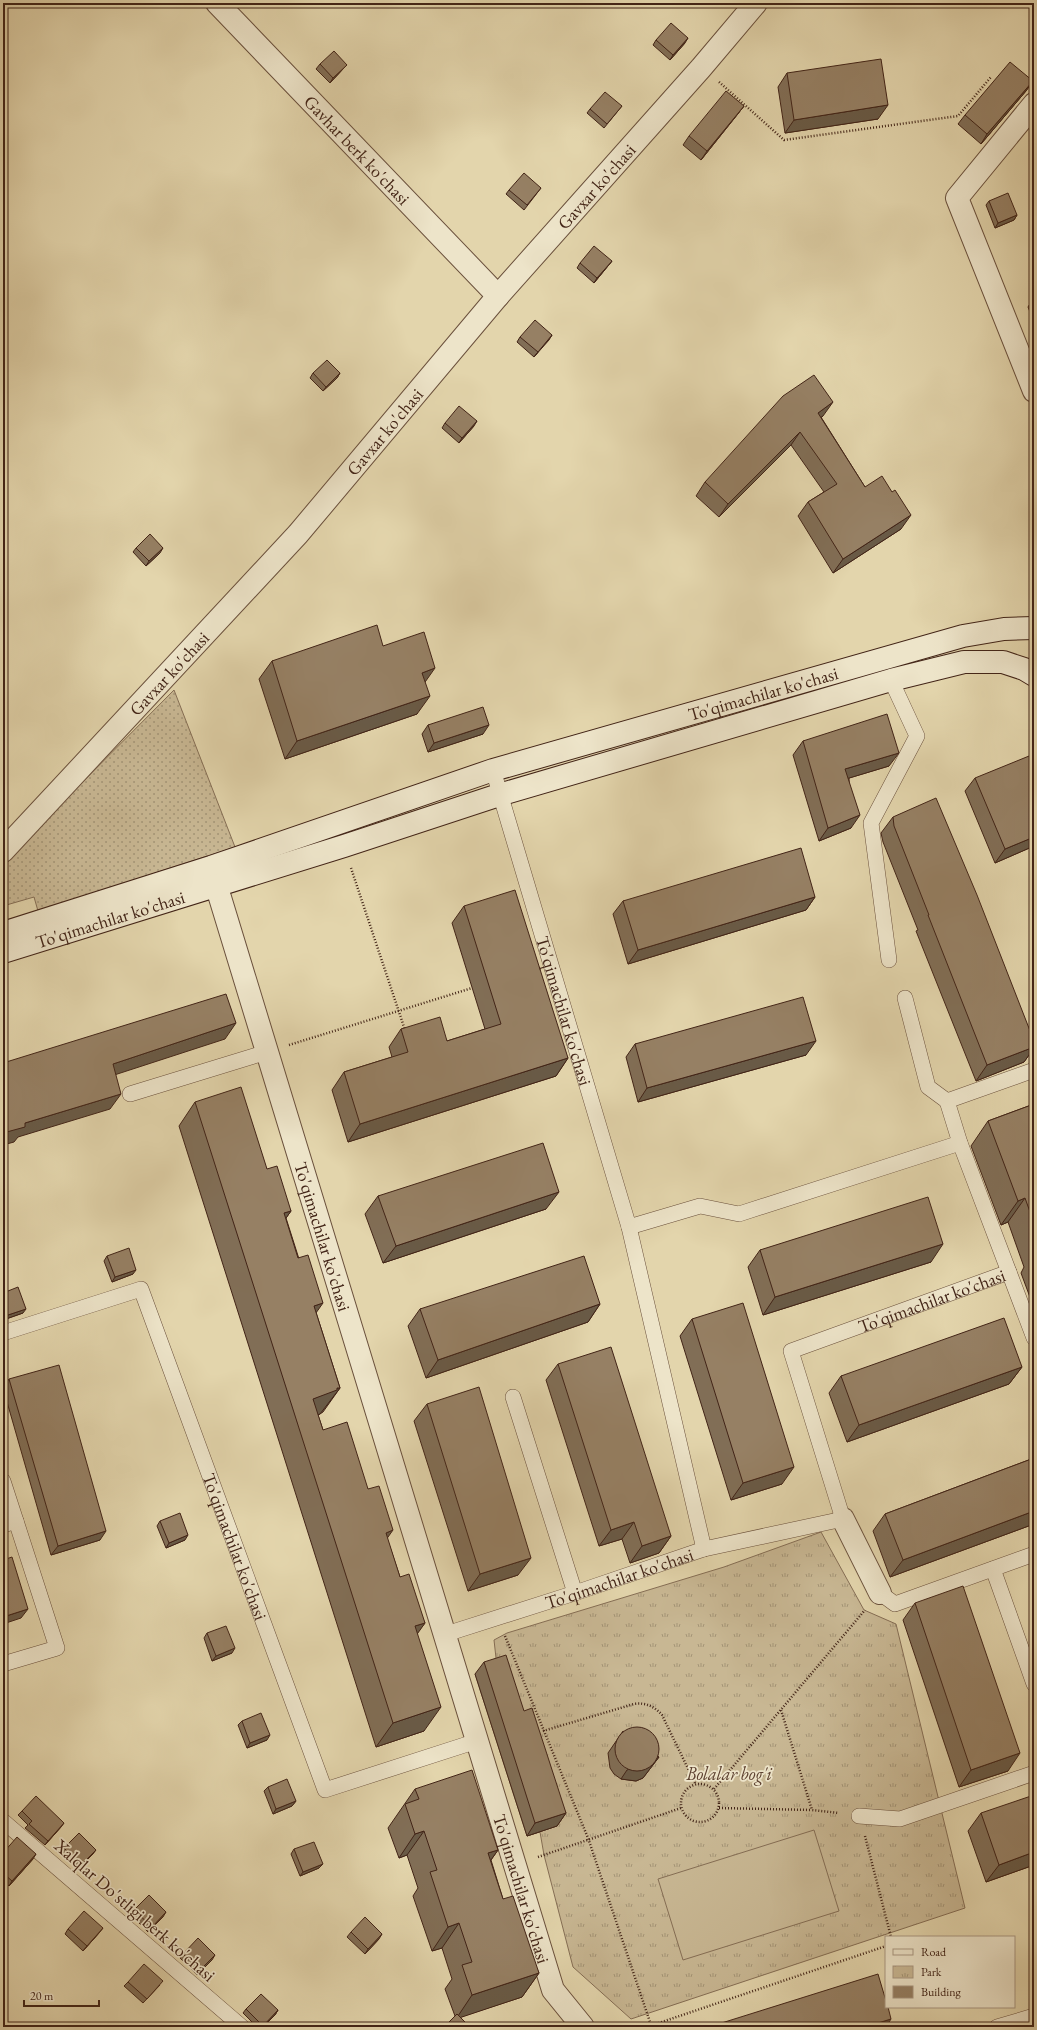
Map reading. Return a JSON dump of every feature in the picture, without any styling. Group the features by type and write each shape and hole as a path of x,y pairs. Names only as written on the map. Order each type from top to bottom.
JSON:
{"street":[{"name":"Gavhar berk ko'chasi","path":"217,3 498,296"},
{"name":"Gavxar ko'chasi","path":"3,851 298,534 498,296 701,68 756,3"},
{"path":"1034,104 957,198 1034,391"},
{"name":"To'qimachilar ko'chasi","path":"3,952 214,876 493,770 963,636 1004,629 1034,628"},
{"name":"To'qimachilar ko'chasi","path":"3,933 214,876 344,846 499,795 891,680 964,662 1003,662 1031,668"},
{"name":"To'qimachilar ko'chasi","path":"214,876 443,1634 553,1990 583,2027"},
{"name":"To'qimachilar ko'chasi","path":"843,1519 880,1593"}],"lane":[{"path":"889,960 871,823 917,736 891,680"},
{"name":"To'qimachilar ko'chasi","path":"493,770 499,795 629,1227 704,1549"},
{"path":"905,998 928,1087 947,1101 1034,1070"},
{"path":"130,1094 267,1052"},
{"name":"To'qimachilar ko'chasi","path":"443,1634 575,1593 704,1549 843,1519 791,1350 1009,1272 960,1143 947,1101"},
{"path":"629,1227 700,1206 739,1214 960,1143"},
{"path":"1009,1272 1034,1338"},
{"name":"To'qimachilar ko'chasi","path":"3,1333 141,1289 325,1790 477,1741"},
{"path":"513,1396 575,1593"},
{"path":"3,1481 9,1523 57,1648 3,1664"},
{"path":"880,1593 895,1604 1034,1554"},
{"path":"994,1569 1034,1684"},
{"path":"859,1816 900,1819 1034,1773"},
{"name":"Xalqlar Do'stligi berk ko'chasi","path":"3,1821 242,2027"},
{"path":"997,2027 1034,2016"}],"path":[{"path":"701,68 728,89 784,140 958,116 991,77"},
{"path":"344,846 406,1033"},
{"path":"267,1052 472,988"},
{"path":"714,1789 880,1593"},
{"path":"497,1617 588,1838 651,2025"},
{"path":"544,1731 634,1704 642,1703 649,1705 657,1709 662,1715 695,1784"},
{"path":"695,1784 705,1784 714,1789 719,1798 719,1808 714,1817 705,1822 695,1822 686,1817 681,1808 681,1797 686,1789 695,1784"},
{"path":"515,1866 588,1838 681,1808"},
{"path":"719,1808 812,1810"},
{"path":"647,2027 885,1946"}],"green space":[{"path":"174,690 235,847 38,911 34,897 3,906 3,862"},
{"name":"Bolalar bog'i","path":"821,1532 864,1610 896,1624 965,1908 631,2019 573,1967 544,1855 540,1832 527,1836 475,1674 497,1667 494,1640 507,1633 724,1567"},
{"path":"814,1830 839,1911 683,1960 658,1879"}],"building":[{"path":"671,23 688,38 673,55 656,40"},
{"path":"334,51 347,65 333,78 320,64"},
{"path":"881,59 888,105 794,120 787,73"},
{"path":"1010,62 1033,81 987,134 965,115"},
{"path":"726,91 744,106 707,151 689,136"},
{"path":"605,92 622,106 607,124 590,109"},
{"path":"524,173 541,188 527,205 509,190"},
{"path":"1008,193 1017,215 998,223 989,201"},
{"path":"594,246 612,261 597,278 580,263"},
{"path":"1034,301 1034,310 1031,302"},
{"path":"535,320 552,335 538,352 520,337"},
{"path":"327,360 340,373 326,387 313,373"},
{"path":"814,375 833,402 818,413 865,487 882,476 892,492 895,490 911,515 843,559 808,502 837,484 800,432 728,504 705,482 783,396"},
{"path":"459,406 477,421 462,438 445,423"},
{"path":"150,534 163,548 149,561 136,548"},
{"path":"377,625 383,646 424,632 435,668 422,673 430,696 297,741 272,661"},
{"path":"483,707 489,725 434,743 428,725"},
{"path":"887,714 899,753 845,769 860,815 828,828 803,741"},
{"path":"1034,754 1034,837 1005,849 975,778"},
{"path":"936,798 977,895 1034,1041 1034,1047 987,1065 894,826 893,817"},
{"path":"801,848 815,897 638,950 623,901"},
{"path":"515,890 568,1058 360,1124 344,1072 408,1052 401,1029 440,1017 447,1041 501,1024 464,906"},
{"path":"226,994 236,1023 113,1064 121,1094 25,1123 25,1127 3,1133 3,1063"},
{"path":"803,997 816,1041 647,1088 635,1044"},
{"path":"241,1087 267,1169 277,1166 291,1211 284,1213 298,1258 308,1255 323,1303 314,1306 340,1388 313,1399 323,1430 347,1422 368,1489 379,1486 393,1530 386,1533 400,1577 409,1574 425,1623 415,1626 441,1707 393,1723 195,1102"},
{"path":"1034,1104 1034,1223 1025,1198 1018,1201 988,1121"},
{"path":"543,1143 559,1192 396,1246 378,1196"},
{"path":"928,1197 943,1244 775,1297 760,1250"},
{"path":"129,1248 136,1270 115,1277 107,1256"},
{"path":"584,1256 600,1304 438,1360 420,1309"},
{"path":"18,1287 26,1309 5,1316 3,1311 3,1293"},
{"path":"743,1303 794,1467 743,1483 692,1319"},
{"path":"1004,1318 1022,1367 859,1425 841,1376"},
{"path":"611,1347 671,1536 642,1546 634,1522 611,1530 558,1364"},
{"path":"59,1365 106,1531 58,1546 9,1379"},
{"path":"479,1387 531,1558 480,1574 427,1404"},
{"path":"1034,1458 1034,1511 903,1560 885,1514"},
{"path":"180,1513 188,1535 169,1543 160,1521"},
{"path":"12,1557 28,1609 3,1617 3,1560"},
{"path":"963,1586 1020,1753 971,1770 915,1603"},
{"path":"226,1626 235,1648 216,1656 207,1633"},
{"path":"506,1655 524,1711 532,1708 566,1813 535,1823 484,1662"},
{"path":"261,1713 270,1735 250,1743 242,1721"},
{"path":"633,1727 641,1727 646,1728 653,1733 658,1740 658,1758 653,1765 646,1770 633,1771 625,1768 618,1761 615,1753 615,1745 618,1737 625,1730"},
{"path":"472,1770 498,1850 488,1853 503,1899 513,1896 539,1973 472,1995 462,1965 472,1962 459,1923 448,1927 430,1872 437,1870 424,1831 415,1834 405,1804 419,1799 415,1789"},
{"path":"287,1779 296,1801 276,1809 268,1787"},
{"path":"1034,1795 1034,1852 999,1865 981,1813"},
{"path":"36,1796 64,1823 48,1841 29,1824 32,1821 22,1811"},
{"path":"79,1833 96,1850 81,1865 64,1848"},
{"path":"17,1837 36,1854 12,1881 3,1873 3,1853"},
{"path":"314,1842 323,1864 303,1872 294,1849"},
{"path":"149,1895 166,1912 152,1927 134,1910"},
{"path":"84,1911 103,1928 87,1946 68,1929"},
{"path":"365,1917 382,1934 368,1949 351,1932"},
{"path":"198,1938 215,1955 200,1970 183,1954"},
{"path":"144,1964 163,1981 147,1999 128,1982"},
{"path":"878,1974 885,1998 885,2008 888,2008 891,2019 865,2027 712,2026"},
{"path":"261,1994 278,2010 263,2026 246,2009"},
{"path":"457,2014 470,2027 444,2027"}]}
